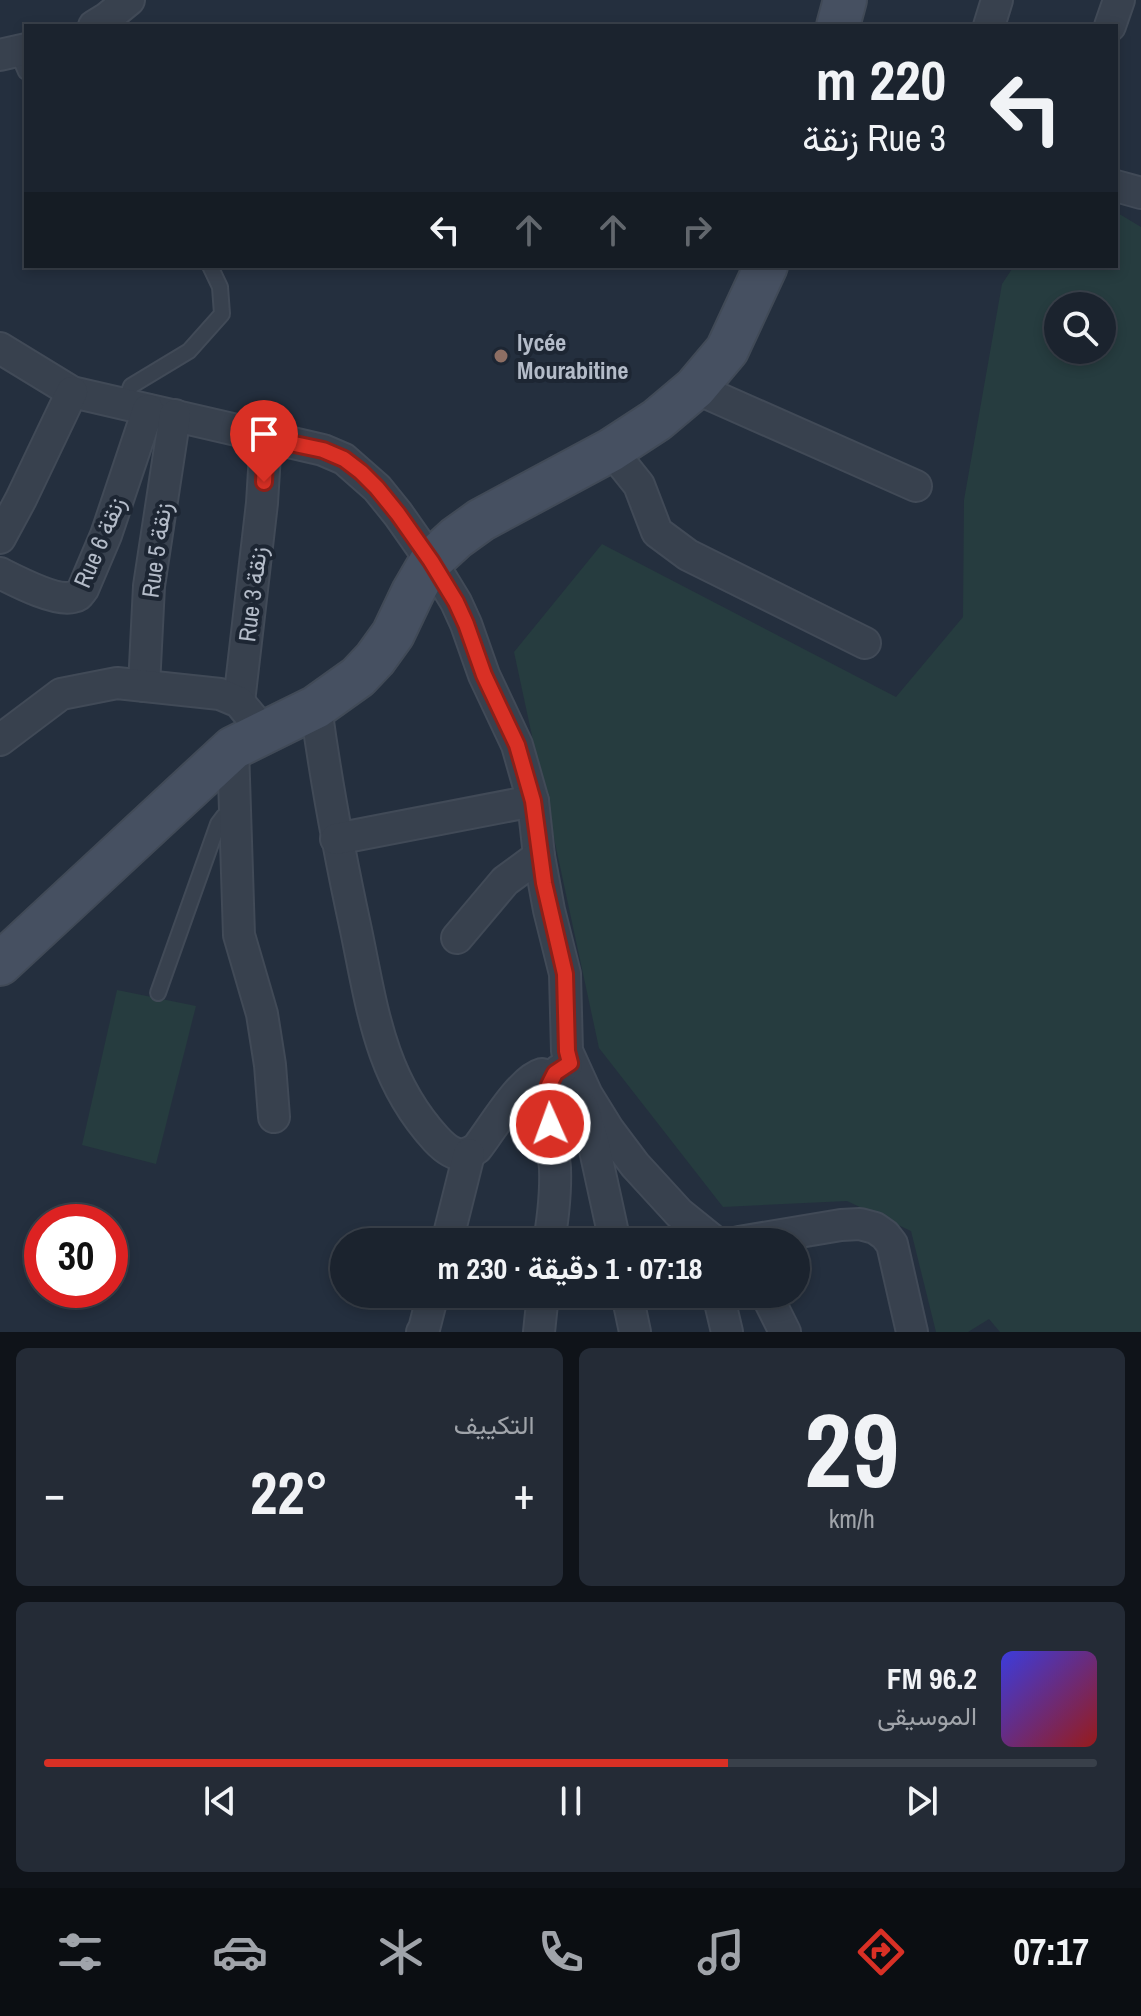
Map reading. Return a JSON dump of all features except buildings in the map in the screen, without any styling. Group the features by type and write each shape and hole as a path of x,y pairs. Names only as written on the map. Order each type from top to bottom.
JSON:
{"street":[{"path":"97,24 129,0"},
{"path":"839,24 845,0"},
{"path":"990,24 997,0"},
{"path":"1111,24 1119,0"},
{"path":"1118,187 1141,193"},
{"path":"0,964 245,727 316,707 358,677 393,634 431,561 456,538 481,520 611,450 657,420 695,388 727,350 765,268"},
{"path":"0,348 72,392 323,450 344,459 377,488 431,561 466,624 484,675 517,745 533,801 539,856 565,974 563,1064 593,1141 612,1228"},
{"path":"695,388 916,486"},
{"path":"0,538 11,491 72,392"},
{"name":"Rue 6 زنقة","path":"0,573 44,593 70,598 79,594 106,535 149,410"},
{"name":"Rue 5 زنقة","path":"144,686 149,586 149,410"},
{"name":"Rue 3 زنقة","path":"266,438 245,727 235,815 239,935 262,1014 274,1117"},
{"path":"611,450 639,485 657,532 688,555 865,643"},
{"path":"0,740 61,694 117,683 220,694 245,727"},
{"path":"316,707 336,839 373,1010 386,1059 398,1086 424,1125 450,1152 469,1154 477,1148 530,1079 563,1064"},
{"path":"336,839 533,801"},
{"path":"457,938 505,881 539,856"},
{"path":"563,1064 655,1189 696,1228"},
{"path":"551,1228 555,1172 548,1093 563,1064"},
{"path":"450,1228 469,1154"},
{"path":"810,1230 860,1224 885,1235 892,1244 912,1332"},
{"path":"422,1332 429,1308"},
{"path":"539,1332 542,1308"},
{"path":"630,1308 635,1332"},
{"path":"721,1308 727,1332"},
{"path":"773,1308 785,1332"}],"lane":[{"path":"149,410 131,386 189,351 222,314 220,287 211,268"},
{"path":"158,993 218,824 224,816 235,815"}],"green space":[{"path":"1118,213 1141,227 1141,1332 1000,1332 989,1319 968,1332 936,1332 911,1231 847,1201 723,1207 599,1048 514,652 602,544 896,697 963,617 964,500 1002,284 1013,268 1118,268"},
{"path":"117,990 196,1006 156,1164 82,1145"}],"place":[{"name":"lycée Mourabitine","path":"501,356"}],"route":[{"path":"264,482 266,438 323,450 344,459 377,488 398,514 431,561 466,624 473,649 517,745 533,801 539,856 565,974 570,1063 555,1073 549,1085 550,1124"}]}
